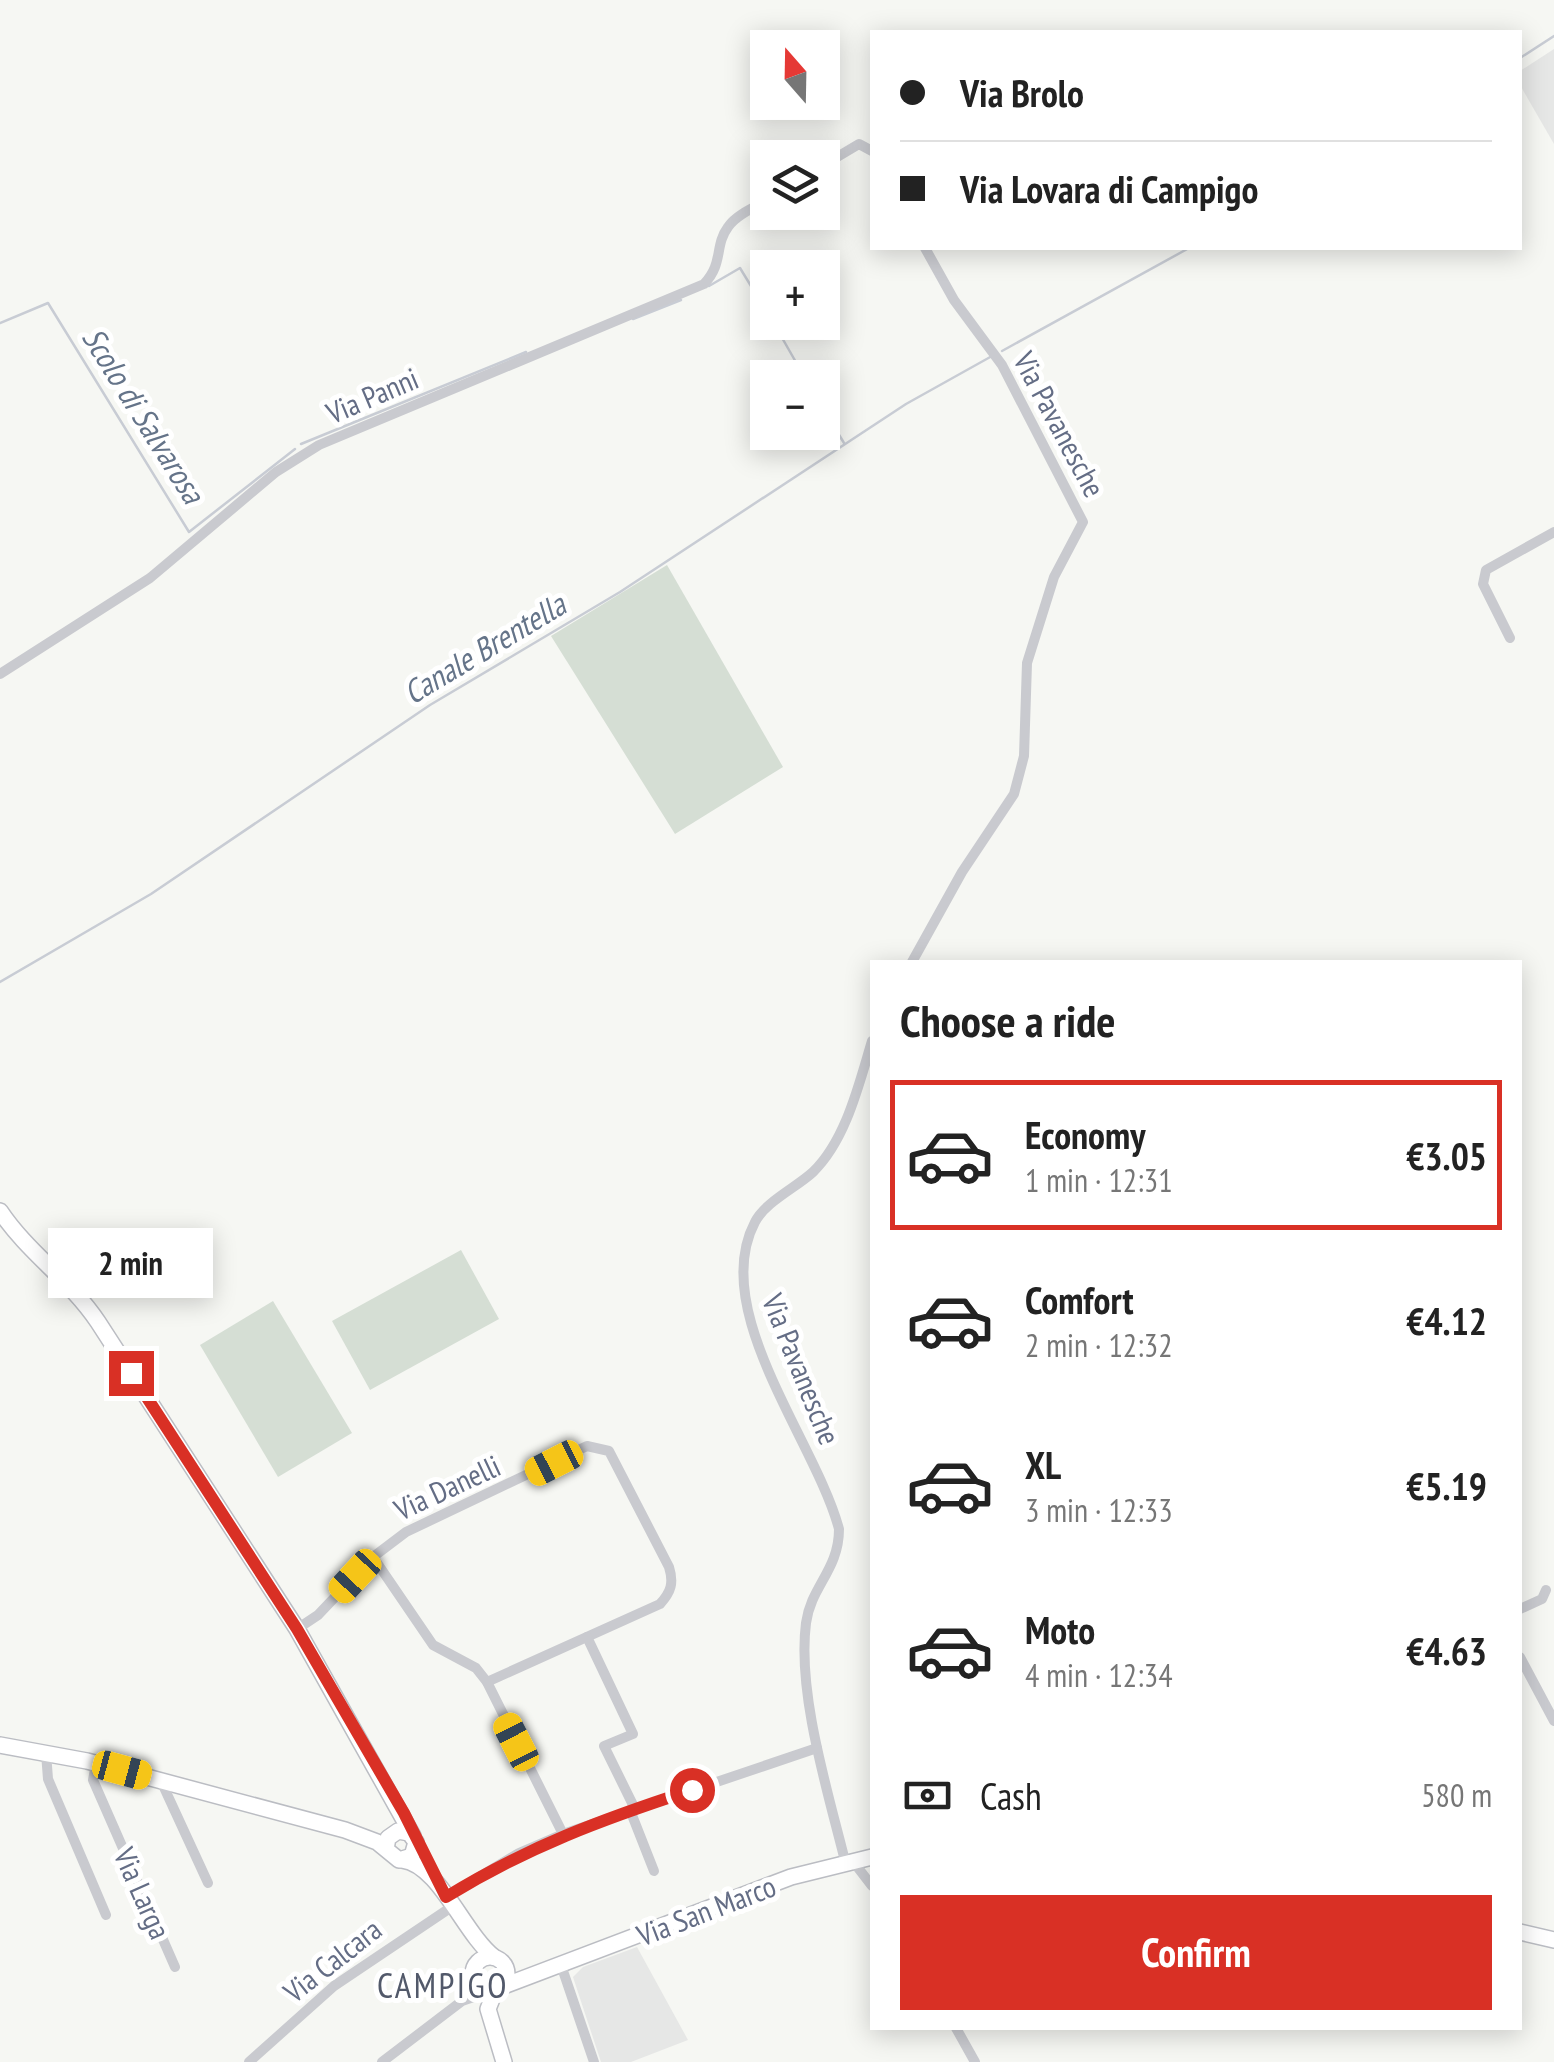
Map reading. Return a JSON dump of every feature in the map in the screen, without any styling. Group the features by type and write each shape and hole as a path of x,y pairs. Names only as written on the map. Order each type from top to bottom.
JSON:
{"street":[{"path":"840,159 869,148"},
{"name":"Via Panni","path":"0,674 150,578 276,472 319,445 704,284 715,272 722,237 730,222 750,210"},
{"name":"Via Pavanesche","path":"913,960 962,872 1014,794 1024,756 1026,663 1054,577 1083,522 1002,365 954,300 926,250"},
{"path":"1510,638 1483,584 1486,570 1554,532"},
{"name":"Via Pavanesche","path":"849,1860 817,1748 805,1632 814,1596 839,1552 839,1529 766,1363 740,1279 755,1220 816,1170 850,1113 870,1048"},
{"path":"0,1211 15,1233 70,1285 92,1313 297,1629 447,1898 466,1928 498,1960 506,1978 485,1984 382,2062"},
{"name":"Via Danelli","path":"297,1629 318,1615 373,1557 406,1532 587,1446 613,1454 673,1579 660,1604 588,1637"},
{"path":"373,1557 433,1645 476,1668 487,1682 562,1834"},
{"path":"1522,1608 1542,1599 1546,1590"},
{"path":"487,1682 588,1637 632,1734 604,1746 654,1871"},
{"path":"1522,1661 1554,1721"},
{"path":"0,1745 96,1764 363,1836 414,1839"},
{"name":"Via Calcara","path":"249,2062 334,1986 447,1898 519,1853 562,1834 817,1748"},
{"path":"46,1753 48,1780 106,1915"},
{"name":"Via Larga","path":"96,1764 93,1780 176,1968"},
{"name":"Via Larga","path":"161,1781 208,1883"},
{"path":"395,1801 400,1819 390,1839 392,1858 420,1865 447,1898"},
{"path":"402,1860 414,1853 414,1839"},
{"name":"Via San Marco","path":"485,1984 562,1965 782,1880 870,1857"},
{"path":"849,1860 870,1884"},
{"path":"466,1928 485,1984"},
{"path":"1522,1932 1554,1940"},
{"path":"498,1960 483,1959 488,2012 504,2062"},
{"name":"Via San Marco","path":"498,1960 542,1971"},
{"path":"562,1965 594,2062"},
{"path":"460,2003 485,1984"},
{"path":"957,2030 975,2062"}],"shaded area":[{"path":"1554,49 1554,144 1522,88 1522,70"},
{"path":"667,565 783,767 675,834 551,636"},
{"path":"461,1250 499,1319 370,1390 332,1321"},
{"path":"273,1301 352,1433 278,1477 200,1345"},
{"path":"637,1947 688,2040 631,2062 601,2062 573,1977 583,1967"}],"waterway":[{"name":"Canale Brentella","path":"1522,57 1554,36"},
{"name":"Canale Brentella","path":"1002,351 1185,250"},
{"name":"Scolo di Salvarosa","path":"709,286 740,268 750,284"},
{"name":"Scolo di Salvarosa","path":"633,319 681,300"},
{"name":"Scolo di Salvarosa","path":"0,323 48,303 189,532 295,449"},
{"name":"Scolo di Salvarosa","path":"783,340 795,360"},
{"name":"Scolo di Salvarosa","path":"301,444 526,352"},
{"name":"Canale Brentella","path":"0,982 151,894 430,705 620,592 906,404 992,356"},
{"name":"Scolo di Salvarosa","path":"840,436 844,443"}],"district":[{"name":"CAMPIGO","path":"443,1985"}],"route":[{"path":"131,1373 297,1629 404,1813 446,1897 519,1853 562,1834 692,1790"}]}
